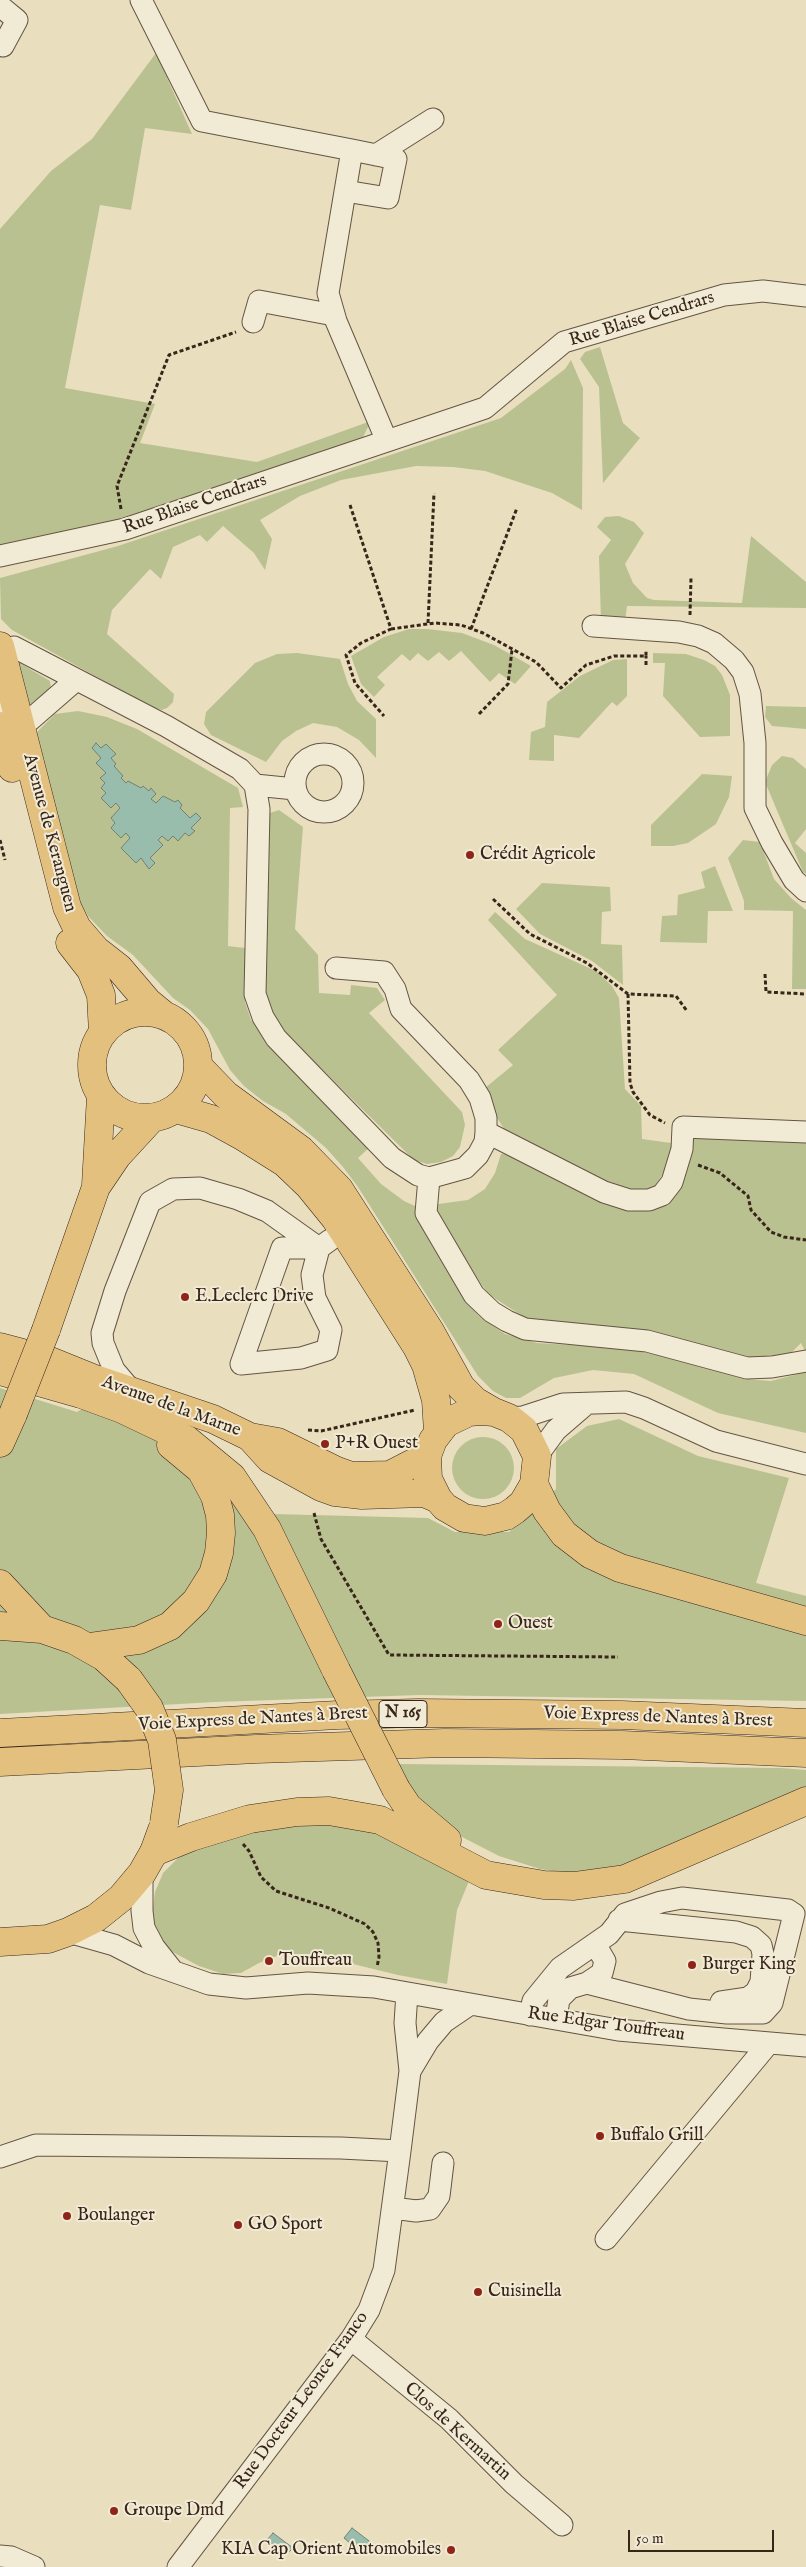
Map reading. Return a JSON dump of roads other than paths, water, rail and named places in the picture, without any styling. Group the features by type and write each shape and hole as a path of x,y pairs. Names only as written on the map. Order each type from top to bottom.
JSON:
{"main road":[{"name":"Avenue de Keranguen","path":"0,648 6,717 62,930 91,970 101,995 103,1033"},
{"name":"Avenue de Keranguen","path":"6,717 67,907 74,921 96,950 119,968 148,1002 165,1016"},
{"path":"96,1187 101,1096 92,1070 92,1057 103,1033 112,1023 131,1014 152,1012 165,1016 179,1024 190,1036 197,1050 199,1066 193,1090 176,1109 151,1118 137,1118 123,1114 101,1096"},
{"path":"176,1109 212,1119 285,1164 309,1186 344,1232 417,1347 426,1365 436,1400 428,1479 438,1499 445,1507 464,1518 474,1520 496,1519 506,1516 523,1503 534,1484 537,1456 524,1430 475,1401 461,1387 430,1331 339,1189 301,1150 226,1095 199,1066"},
{"path":"0,1443 46,1330 96,1187 117,1156 151,1118"},
{"name":"Avenue de la Marne","path":"0,1347 44,1360 213,1419 250,1437 278,1442 338,1472 351,1476 390,1476 433,1444"},
{"name":"Avenue de la Marne","path":"0,1357 92,1378"},
{"path":"0,1371 155,1435 190,1459 210,1482 215,1496 220,1515 219,1553 207,1586 196,1602 170,1626 156,1634 139,1640 89,1647"},
{"path":"0,1371 81,1394 122,1409 187,1440 232,1476 267,1529 396,1789 408,1807 442,1836 490,1864 544,1885"},
{"path":"433,1444 457,1416 469,1412 501,1415"},
{"name":"Avenue de la Marne","path":"250,1437 270,1459 321,1487 335,1492 362,1495 424,1494 438,1499"},
{"path":"534,1484 547,1511 564,1534 590,1554 620,1568 806,1620"},
{"path":"0,1584 42,1629"},
{"path":"0,1626 42,1629 58,1634 89,1647 110,1662 129,1680 140,1694 157,1723 166,1756 169,1790 164,1824 148,1863 109,1908 82,1926 68,1932 40,1940 2,1944"},
{"name":"Voie Express de Nantes à Brest","path":"0,1733 290,1717 418,1713 622,1715 806,1723"},
{"name":"Voie Express de Nantes à Brest","path":"0,1762 256,1748 445,1743 622,1745 806,1753"},
{"path":"148,1863 241,1821 288,1813 329,1811 380,1820 486,1875 544,1885 574,1886 625,1880 806,1801"}],"street":[{"path":"140,0 202,121 396,160 388,198 345,191"},
{"path":"0,6 17,20 3,46"},
{"path":"376,155 433,120"},
{"path":"352,150 328,293 334,315 386,440"},
{"name":"Rue Blaise Cendrars","path":"0,556 125,530 485,408 564,342 724,295 763,291 806,296"},
{"path":"254,322 259,301 334,315"},
{"path":"593,626 689,634 714,644 734,660 743,672 750,694 755,743 755,808 772,843 794,880 806,891"},
{"path":"0,648 14,647 191,739 240,769 255,785 259,808 254,994 263,1017 276,1038 392,1158 418,1175 428,1178 465,1168 478,1155 485,1142 486,1132 486,1118 480,1098 469,1080 401,1009 395,989 384,972 336,968"},
{"path":"6,717 30,720 76,680"},
{"path":"255,785 295,788"},
{"path":"486,1132 604,1192 629,1200 649,1200 662,1195 672,1182 682,1149 683,1127 806,1132"},
{"path":"428,1178 426,1213 474,1295 492,1312 507,1321 525,1328 647,1341 747,1368 772,1367 806,1361"},
{"path":"131,1390 114,1370 102,1333 115,1291 150,1202 173,1189 200,1188 238,1199 268,1211 319,1248"},
{"path":"319,1248 312,1275 315,1298 330,1330 327,1350 301,1358 241,1364 282,1248 319,1248 344,1232"},
{"path":"501,1415 523,1417 563,1404 584,1405 626,1402 644,1408 716,1441 806,1464"},
{"path":"537,1456 556,1430 584,1405"},
{"path":"148,1863 142,1911 144,1928 154,1947 174,1971"},
{"path":"530,2015 533,2001 560,1968 609,1934 624,1914 661,1902 682,1898 788,1910 794,1914 772,2003 763,2012 726,2013 689,2009 629,1992"},
{"path":"587,1983 629,1992 690,2001 730,2002 748,1998 756,1992 761,1982 763,1954 760,1945 752,1937 736,1932 619,1920"},
{"name":"Rue Edgar Touffreau","path":"68,1932 114,1945 149,1963 209,1984 246,1988 308,1983 374,1987 618,2030 806,2046"},
{"path":"556,2019 559,1999 570,1988 587,1983 602,1973 605,1961 594,1944"},
{"name":"Rue Docteur Leonce Franco","path":"178,2567 351,2339 369,2310 384,2270 410,2070 405,2023 407,1993"},
{"name":"Rue Docteur Leonce Franco","path":"410,2070 428,2041 444,2022 469,2005"},
{"path":"606,2240 769,2043"},
{"path":"0,2157 36,2145 341,2148 400,2151"},
{"path":"393,2208 416,2211 430,2209 439,2196 443,2163"},
{"name":"Clos de Kermartin","path":"351,2339 449,2419 514,2484 562,2525"},
{"path":"0,2556 34,2567"}],"place":[{"name":"Crédit Agricole","path":"470,855"},
{"name":"E.Leclerc Drive","path":"185,1297"},
{"name":"P+R Ouest","path":"325,1444"},
{"name":"Ouest","path":"498,1624"},
{"name":"Touffreau","path":"269,1961"},
{"name":"Burger King","path":"692,1965"},
{"name":"Buffalo Grill","path":"600,2136"},
{"name":"Boulanger","path":"67,2216"},
{"name":"GO Sport","path":"238,2225"},
{"name":"Cuisinella","path":"478,2292"},
{"name":"Groupe Dmd","path":"114,2511"},
{"name":"KIA Cap Orient Automobiles","path":"451,2550"}]}
